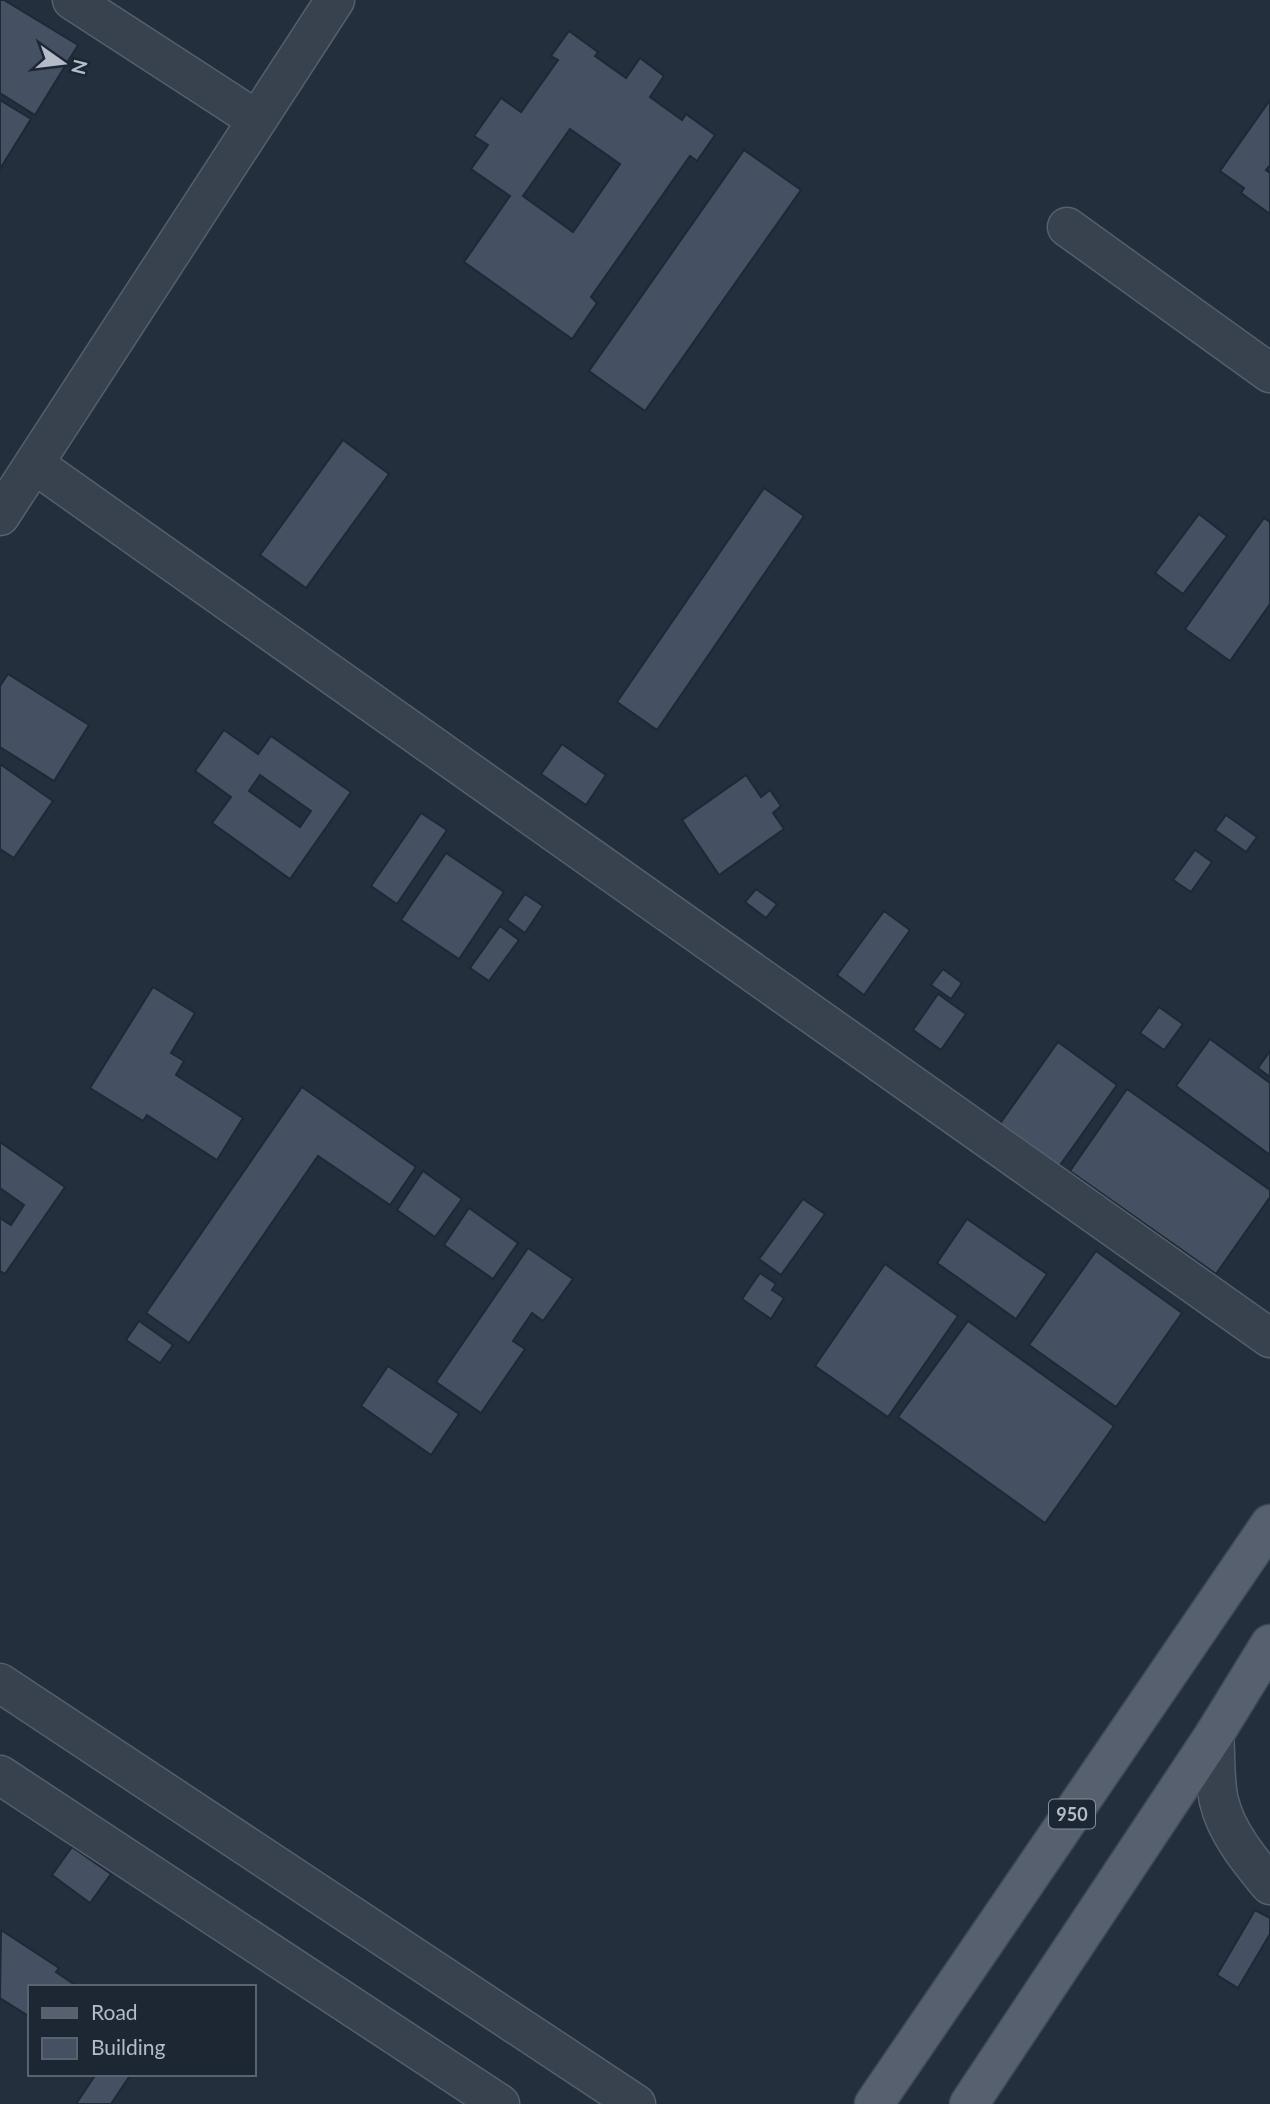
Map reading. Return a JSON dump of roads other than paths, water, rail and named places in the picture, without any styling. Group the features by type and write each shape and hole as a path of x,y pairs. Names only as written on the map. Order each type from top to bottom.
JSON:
{"main road":[{"name":"950","path":"874,2104 1270,1524"},
{"path":"969,2104 1214,1735 1270,1644"}],"street":[{"path":"72,0 257,120"},
{"path":"0,516 335,0"},
{"path":"1067,227 1270,373"},
{"path":"34,464 1270,1338"},
{"path":"0,1683 636,2104"},
{"path":"1214,1735 1219,1801 1232,1832 1249,1860 1270,1885"},
{"path":"0,1775 500,2104"}]}
